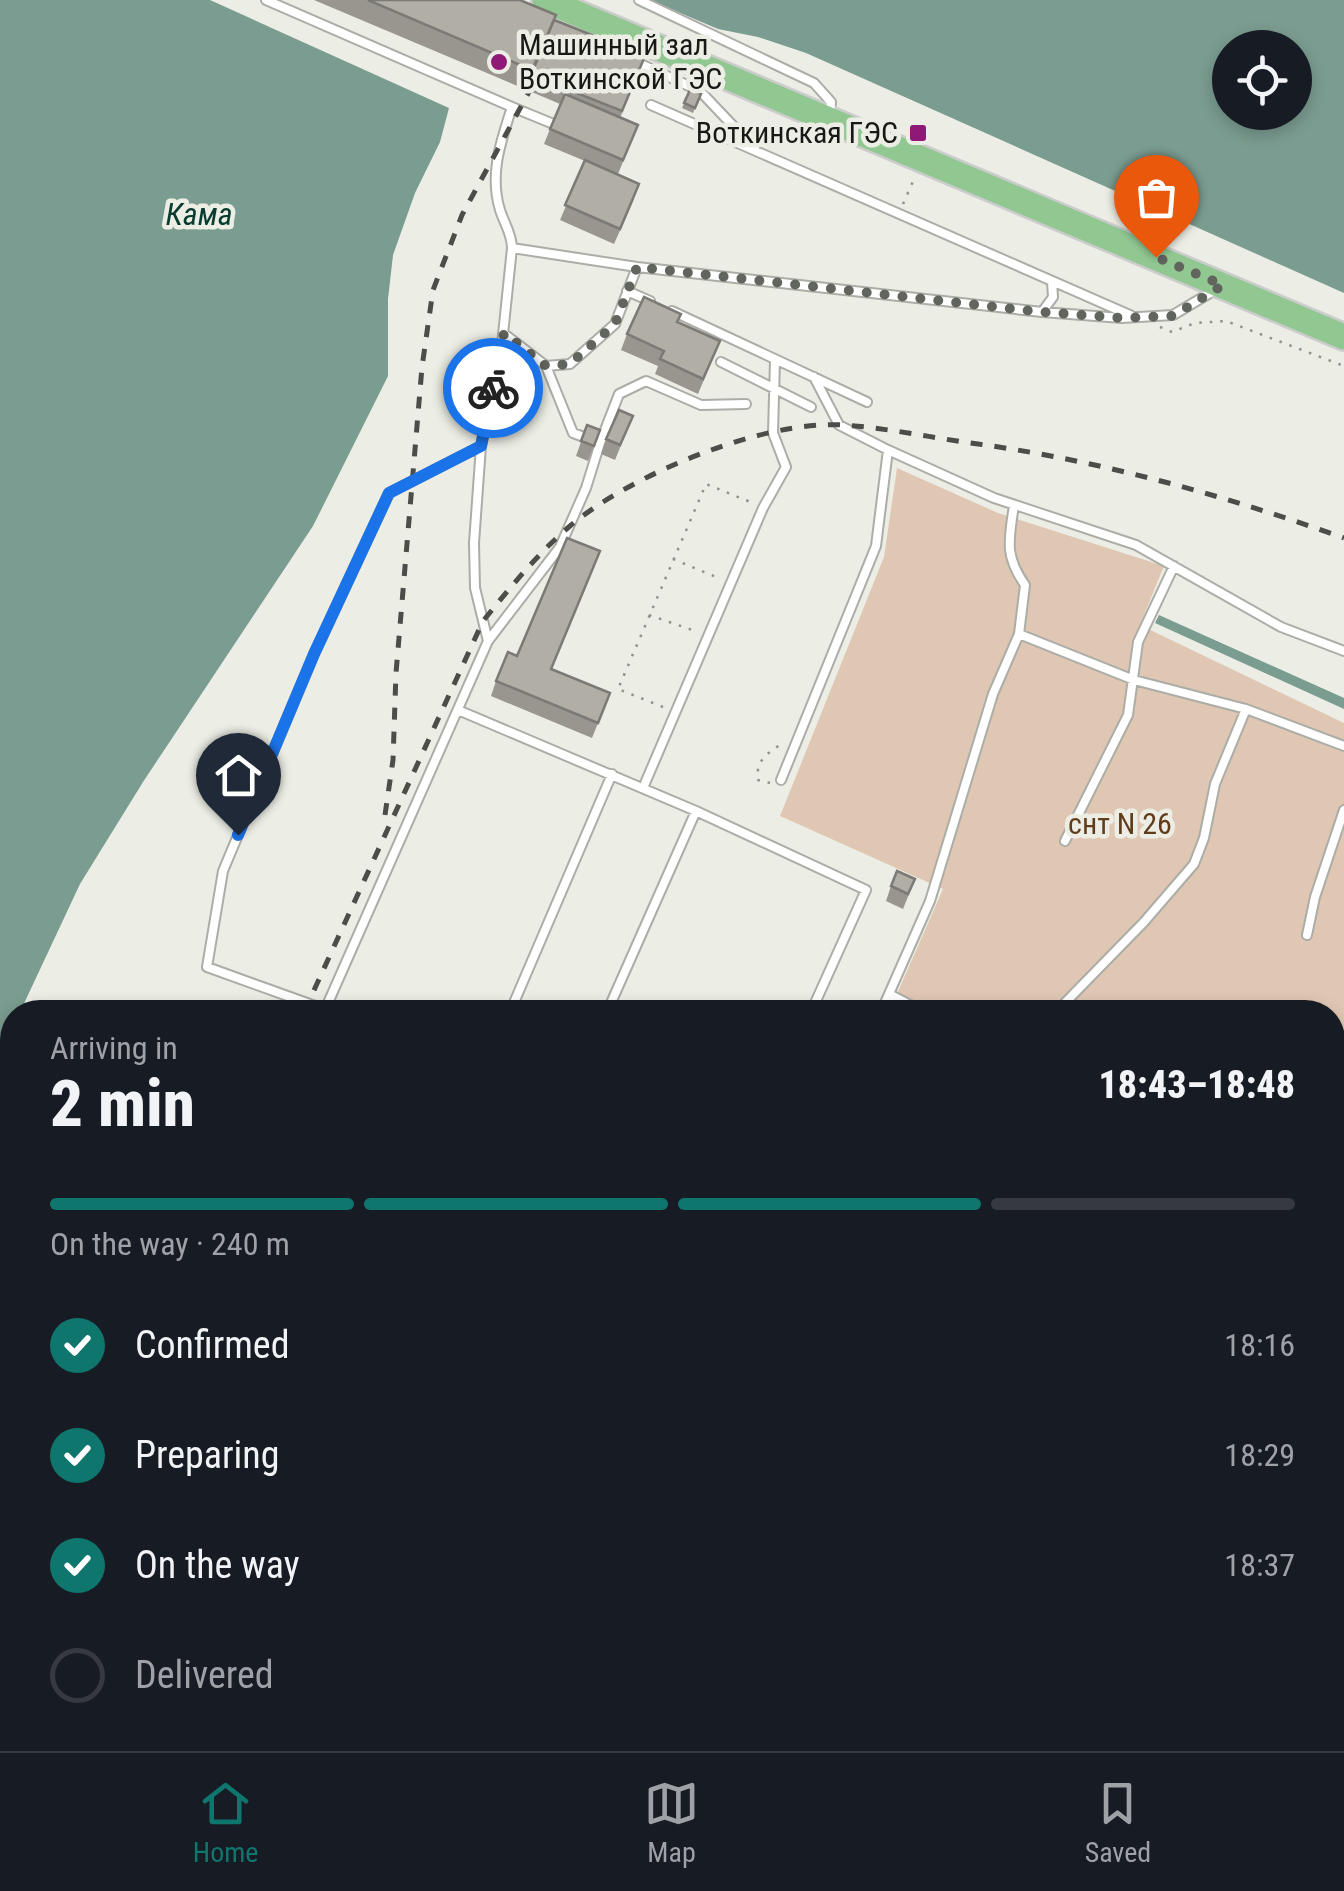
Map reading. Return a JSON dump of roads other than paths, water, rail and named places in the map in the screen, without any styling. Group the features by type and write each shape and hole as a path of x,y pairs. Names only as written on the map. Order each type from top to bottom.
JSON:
{"main road":[{"path":"545,0 1344,337"}],"lane":[{"path":"266,0 552,123"},
{"path":"638,0 814,83 831,102 830,120"},
{"path":"630,60 700,91 758,153"},
{"path":"650,105 1136,318"},
{"path":"488,641 475,588 474,544 481,446 504,333 512,248 498,198 496,160 512,107"},
{"path":"512,248 637,267 1042,312 1136,318 1173,316 1223,285"},
{"path":"546,366 570,364 615,324 637,267"},
{"path":"1042,312 1053,297 1052,282"},
{"path":"627,290 867,402"},
{"path":"504,333 546,366 572,433 600,443"},
{"path":"644,788 763,508 786,468 774,433 775,360"},
{"path":"721,362 812,407"},
{"path":"814,377 839,425 1014,505 1136,545 1281,627 1344,650"},
{"path":"332,1000 488,641 560,547 586,488 619,394 646,381 701,405 746,404"},
{"path":"295,1000 206,967 223,871 314,654 389,493 481,446"},
{"path":"781,780 876,546 888,450"},
{"path":"886,1000 930,901 993,694 1019,634 1025,585 1014,570 1007,547 1014,505"},
{"path":"1066,841 1128,715 1138,642 1174,566"},
{"path":"1019,634 1134,680 1246,709 1344,746"},
{"path":"1068,1000 1194,864 1204,838 1215,784 1246,709"},
{"path":"458,710 644,788 866,890 816,1000"},
{"path":"515,1000 612,774"},
{"path":"1307,936 1314,897 1344,810"},
{"path":"612,1000 696,811"},
{"path":"889,994 901,1000"}],"water":[{"name":"Кама","path":"0,0 210,0 449,108 440,142 415,193 393,255 388,299 388,376 313,526 80,884 26,1000 0,1000"},
{"path":"650,0 1344,0 1344,293 806,53 718,29"},
{"path":"1159,615 1344,698 1344,709 1155,623"}],"railway":[{"path":"385,815 393,760 396,673 422,367 433,290 462,215 530,90"},
{"path":"309,1000 483,621 570,526 662,470 737,441 775,432 811,426 860,426 1024,451 1117,470 1209,494 1344,538"}],"place":[{"name":"Машинный зал Воткинской ГЭС","path":"499,62"},
{"name":"Воткинская ГЭС","path":"918,133"}],"park label":[{"name":"снт N 26","path":"1120,824"}]}
